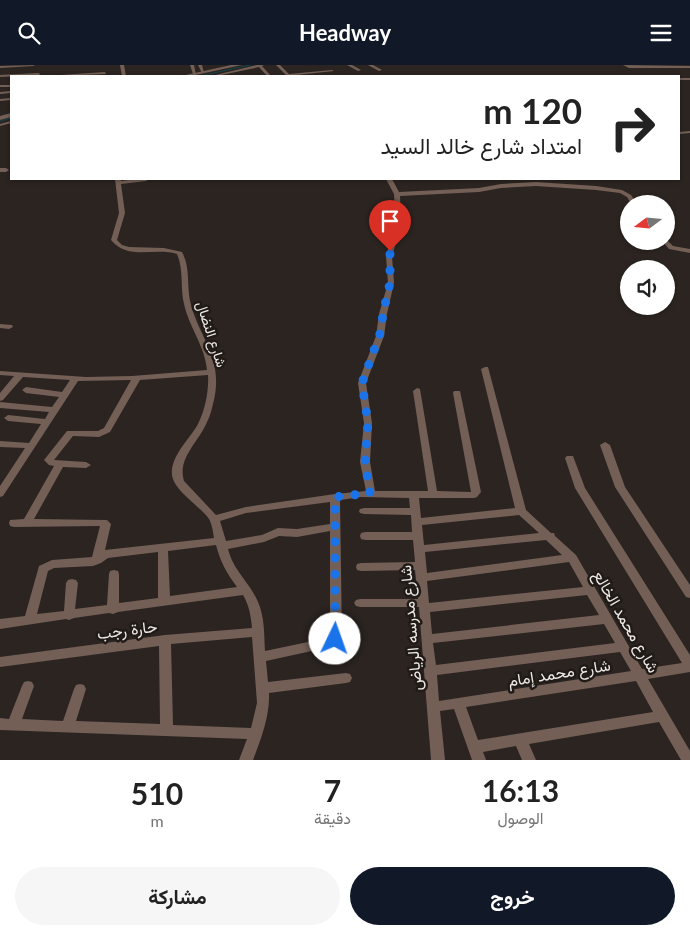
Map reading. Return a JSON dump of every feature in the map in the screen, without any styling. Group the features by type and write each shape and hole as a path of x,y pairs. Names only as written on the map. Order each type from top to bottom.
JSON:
{"street":[{"path":"1,68 33,65"},
{"path":"58,65 71,65"},
{"path":"104,65 105,75"},
{"path":"192,65 195,74"},
{"path":"200,65 203,72"},
{"path":"190,75 261,65"},
{"path":"279,65 288,65"},
{"path":"279,65 289,75 332,71"},
{"path":"349,65 358,70"},
{"path":"370,65 380,70"},
{"path":"625,65 690,67"},
{"path":"284,70 322,67"},
{"path":"222,75 238,68"},
{"path":"13,75 39,73"},
{"path":"118,181 132,180"},
{"path":"370,493 365,462 368,423 362,383 380,337 390,283 389,256 396,230 397,193 390,180"},
{"name":"شارع النضال","path":"118,181 122,213 114,240 125,248 173,251 182,255 187,301 210,362 212,372 206,415 200,429 175,469 179,482 214,519 221,544 233,574 246,590 253,603 259,632 264,687 263,703 256,734 246,760"},
{"path":"397,193 479,190 501,186 544,184 612,190 628,195"},
{"path":"675,249 690,251"},
{"path":"364,511 416,517 521,511 484,369"},
{"path":"0,373 76,378 137,378 212,372"},
{"path":"0,398 21,374"},
{"path":"0,494 76,378"},
{"path":"86,465 52,463 49,460 68,434 75,432 99,434 106,432 137,378"},
{"path":"26,390 65,395"},
{"path":"417,391 433,495"},
{"path":"214,519 246,510 370,493 433,495 472,495 476,493 458,393"},
{"path":"0,405 54,410"},
{"path":"8,418 47,422"},
{"path":"0,443 31,446"},
{"path":"605,445 620,487 690,594"},
{"path":"570,458 580,488 690,666"},
{"path":"27,523 60,463"},
{"name":"شارع مدرسه الرياض","path":"414,494 438,760"},
{"path":"262,657 330,641 336,637 335,497"},
{"name":"شارع محمد الخالع","path":"521,511 572,558 661,716 688,760"},
{"path":"14,523 105,523 97,561"},
{"path":"30,621 45,567 52,564 97,561 105,554 221,544 264,538 278,532 297,533 335,527"},
{"path":"364,536 418,536"},
{"path":"419,549 550,536"},
{"path":"163,548 164,602"},
{"path":"361,567 421,572 572,558"},
{"path":"113,610 114,574"},
{"path":"69,616 72,583"},
{"path":"0,624 113,610 246,590"},
{"path":"360,603 424,605 591,590"},
{"path":"427,639 607,619"},
{"name":"حارة رجب","path":"0,662 165,640 259,632"},
{"path":"165,640 167,731"},
{"path":"430,671 622,647"},
{"name":"شارع محمد إمام","path":"433,707 640,676 690,666"},
{"path":"264,687 346,678"},
{"path":"14,724 28,686"},
{"path":"68,727 80,689"},
{"path":"458,703 480,760"},
{"path":"475,747 661,716"},
{"path":"0,724 256,734"},
{"path":"520,739 529,760"}],"waterway":[{"path":"205,75 250,65"},
{"path":"0,121 10,118"}],"route":[{"path":"335,639 335,497 370,493 365,462 368,414 362,383 380,337 391,277 390,251"}]}
